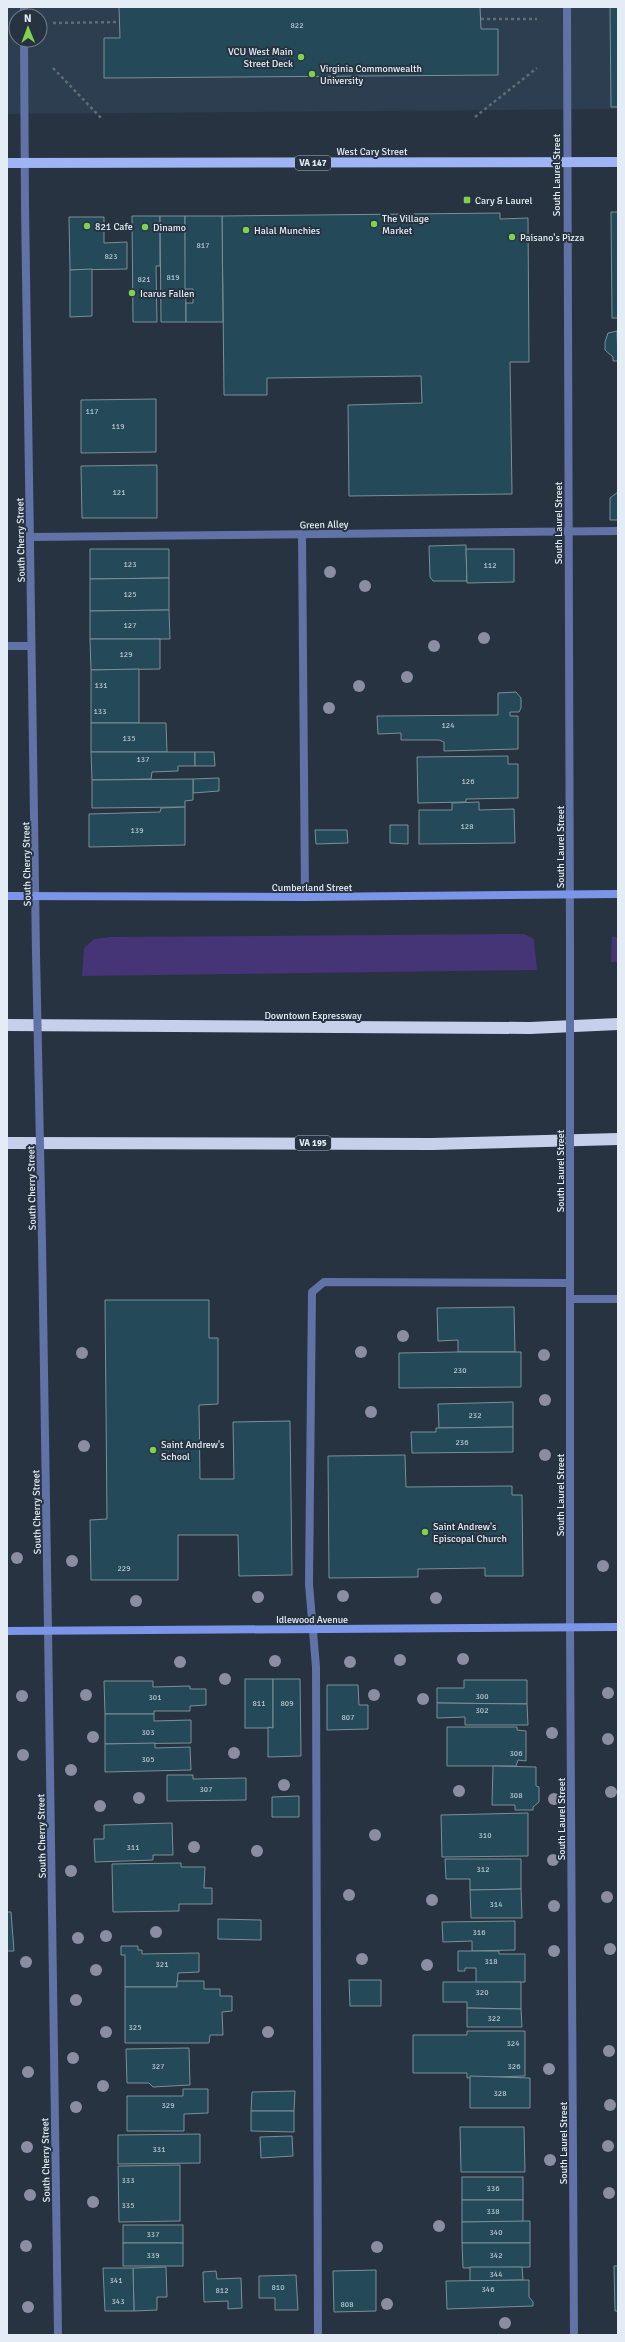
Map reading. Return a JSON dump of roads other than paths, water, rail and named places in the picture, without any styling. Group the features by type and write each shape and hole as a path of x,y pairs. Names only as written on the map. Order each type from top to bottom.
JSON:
{"highway":[{"name":"Downtown Expressway","path":"7,1025 530,1028 618,1024"},
{"name":"VA 195","path":"7,1143 432,1144 618,1139"}],"main road":[{"name":"West Cary Street","path":"7,163 618,162"},
{"name":"Cumberland Street","path":"7,896 305,897 618,894"},
{"name":"Idlewood Avenue","path":"7,1631 618,1627"}],"street":[{"name":"South Laurel Street","path":"567,7 566,163 570,895 570,1628 574,2335"},
{"name":"South Cherry Street","path":"24,48 36,953 42,1242 58,2335"},
{"name":"Green Alley","path":"30,537 618,531"},
{"path":"302,534 305,897"},
{"path":"7,646 32,646"},
{"path":"318,2335 316,1667 309,1584 312,1292 324,1282 570,1283"},
{"path":"570,1299 618,1299"}],"place":[{"name":"VCU West Main Street Deck","path":"301,57"},
{"name":"Virginia Commonwealth University","path":"312,74"},
{"name":"Cary & Laurel","path":"467,200"},
{"name":"The Village Market","path":"374,224"},
{"name":"821 Cafe","path":"87,226"},
{"name":"Dinamo","path":"145,227"},
{"name":"Halal Munchies","path":"246,230"},
{"name":"Paisano's Pizza","path":"512,237"},
{"name":"Icarus Fallen","path":"132,293"},
{"name":"Saint Andrew's School","path":"153,1450"},
{"name":"Saint Andrew's Episcopal Church","path":"425,1532"}]}
